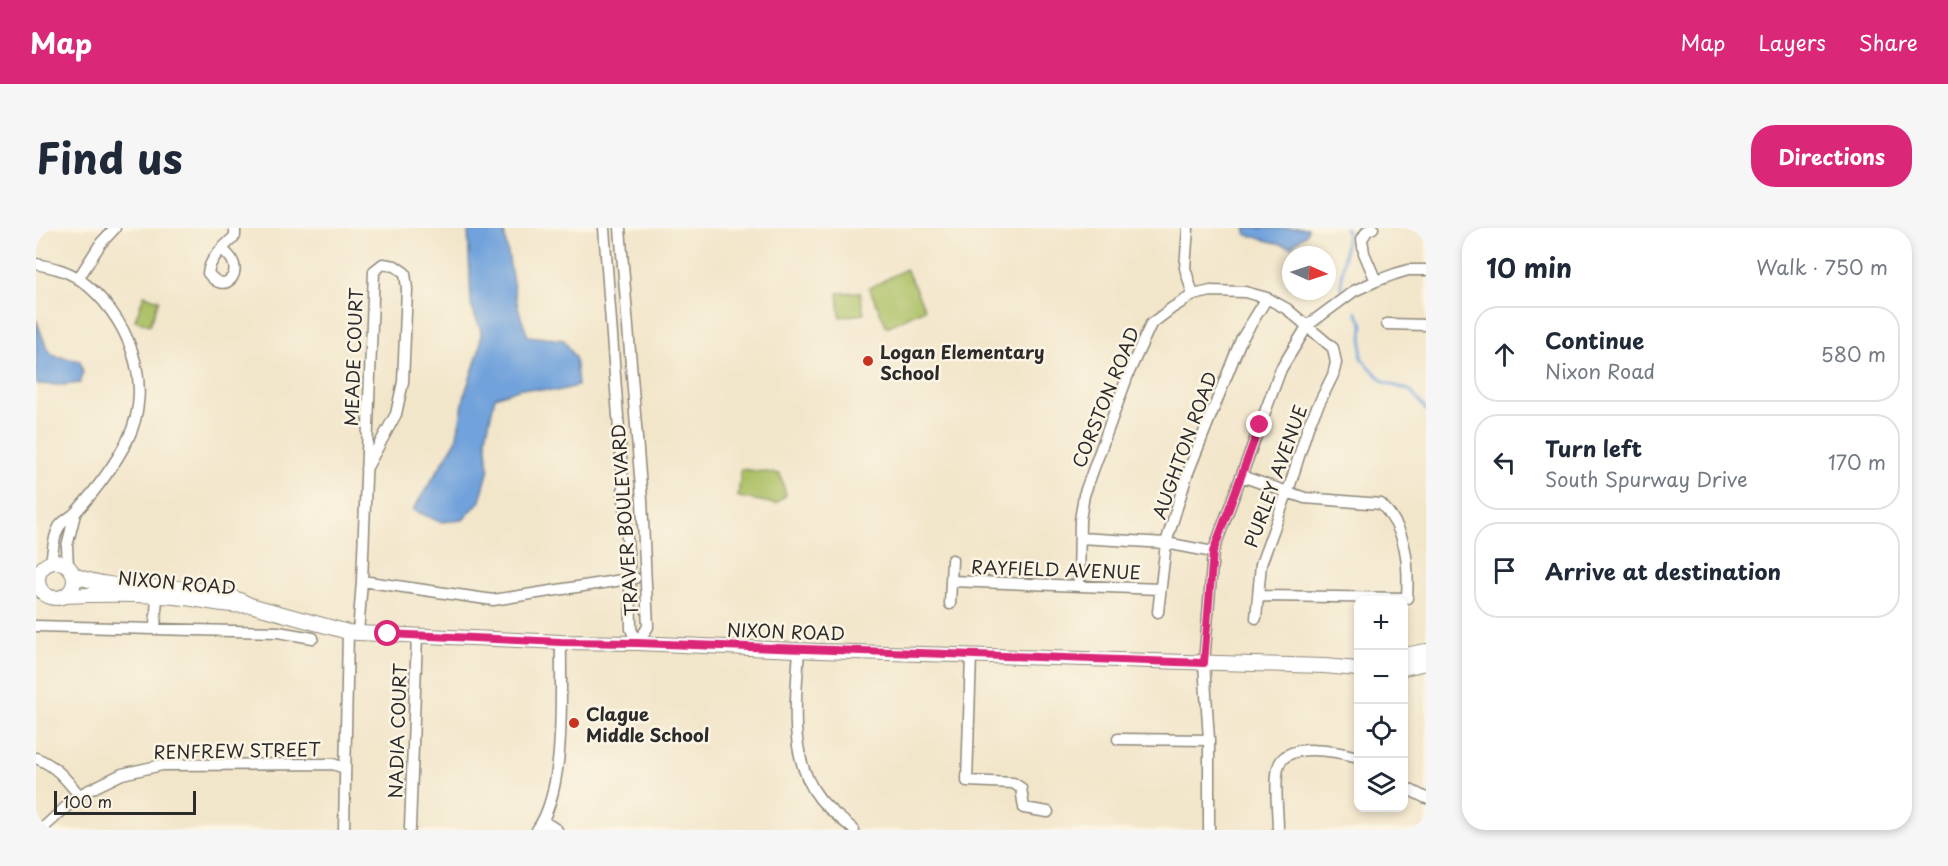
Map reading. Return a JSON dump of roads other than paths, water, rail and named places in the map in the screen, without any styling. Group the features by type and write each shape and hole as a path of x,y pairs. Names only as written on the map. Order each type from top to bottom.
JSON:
{"main road":[{"path":"63,563 71,571 73,587 64,596 52,598 39,590 39,574 44,566 63,563"},
{"name":"NIXON ROAD","path":"71,571 88,581 102,584 204,591 236,597 250,605 353,632 561,642 1354,669"},
{"name":"NIXON ROAD","path":"64,596 157,596 234,607 250,605"},
{"path":"1408,654 1426,651"},
{"name":"NIXON ROAD","path":"1324,666 1354,663"},
{"path":"1408,667 1426,663"}],"street":[{"path":"78,279 100,243 116,228"},
{"path":"222,249 235,236 236,228"},
{"name":"TRAVER BOULEVARD","path":"604,228 630,578 631,629 637,643"},
{"name":"TRAVER BOULEVARD","path":"620,228 642,500 648,627 637,643"},
{"path":"1188,228 1185,268 1193,296"},
{"path":"1373,228 1367,231 1362,239 1364,254 1376,280"},
{"path":"36,264 57,269 78,279 110,307 124,328 136,367 138,388 136,412 128,439 75,514 63,522 58,529 44,566"},
{"name":"MEADE COURT","path":"344,830 344,768 353,632 362,581 366,469 374,272 383,264 395,266 405,273 407,289 403,382 396,414 366,469"},
{"path":"1209,830 1209,740 1204,663 1213,552 1281,369 1308,325 1354,291 1376,280 1408,270 1426,270"},
{"name":"CORSTON ROAD","path":"1079,585 1084,495 1138,351 1151,324 1193,296 1211,291 1222,291 1245,292 1267,298 1287,309 1308,325"},
{"name":"AUGHTON ROAD","path":"1158,612 1166,543 1187,475 1241,340 1267,298"},
{"path":"1387,324 1426,325"},
{"name":"PURLEY AVENUE","path":"1256,618 1261,564 1309,424 1333,375 1336,363 1333,348 1308,325"},
{"path":"1241,476 1305,498 1381,504 1392,515 1398,526 1406,551 1407,598 1259,596"},
{"path":"71,571 67,546 75,514"},
{"path":"1080,538 1166,543 1213,552"},
{"name":"RAYFIELD AVENUE","path":"950,604 952,560"},
{"path":"362,581 493,600 645,577"},
{"name":"RAYFIELD AVENUE","path":"951,581 1160,589"},
{"path":"155,629 157,596"},
{"path":"36,626 278,632 313,638"},
{"name":"NADIA COURT","path":"410,828 417,636"},
{"path":"557,830 540,825 555,782 559,759 561,642"},
{"path":"799,650 796,716 798,753 804,774 820,800 854,830"},
{"path":"971,655 967,781 1013,783 1021,788 1024,808 1048,812"},
{"path":"1118,739 1209,740"},
{"path":"1278,830 1277,776 1278,766 1283,757 1299,750 1354,756"},
{"path":"36,759 44,761 61,773 79,795"},
{"name":"RENFREW STREET","path":"41,830 79,795 122,774 162,765 333,764 344,768"},
{"path":"1408,789 1426,798"}],"water":[{"path":"468,228 503,228 515,295 528,336 564,340 575,357 578,386 557,391 521,388 495,397 486,437 489,469 480,501 463,520 440,522 413,510 456,441 465,393 480,348 481,331 471,305"},
{"path":"1245,228 1308,228 1307,233 1292,246 1247,235"},
{"path":"36,319 47,349 55,356 80,361 83,372 80,383 36,384"}],"waterway":[{"path":"1342,288 1347,230 1345,228"},
{"path":"1356,311 1363,324 1361,358 1384,382 1411,391 1426,410"}],"place":[{"name":"Logan Elementary School","path":"868,361"},
{"name":"Clague Middle School","path":"574,723"}]}
